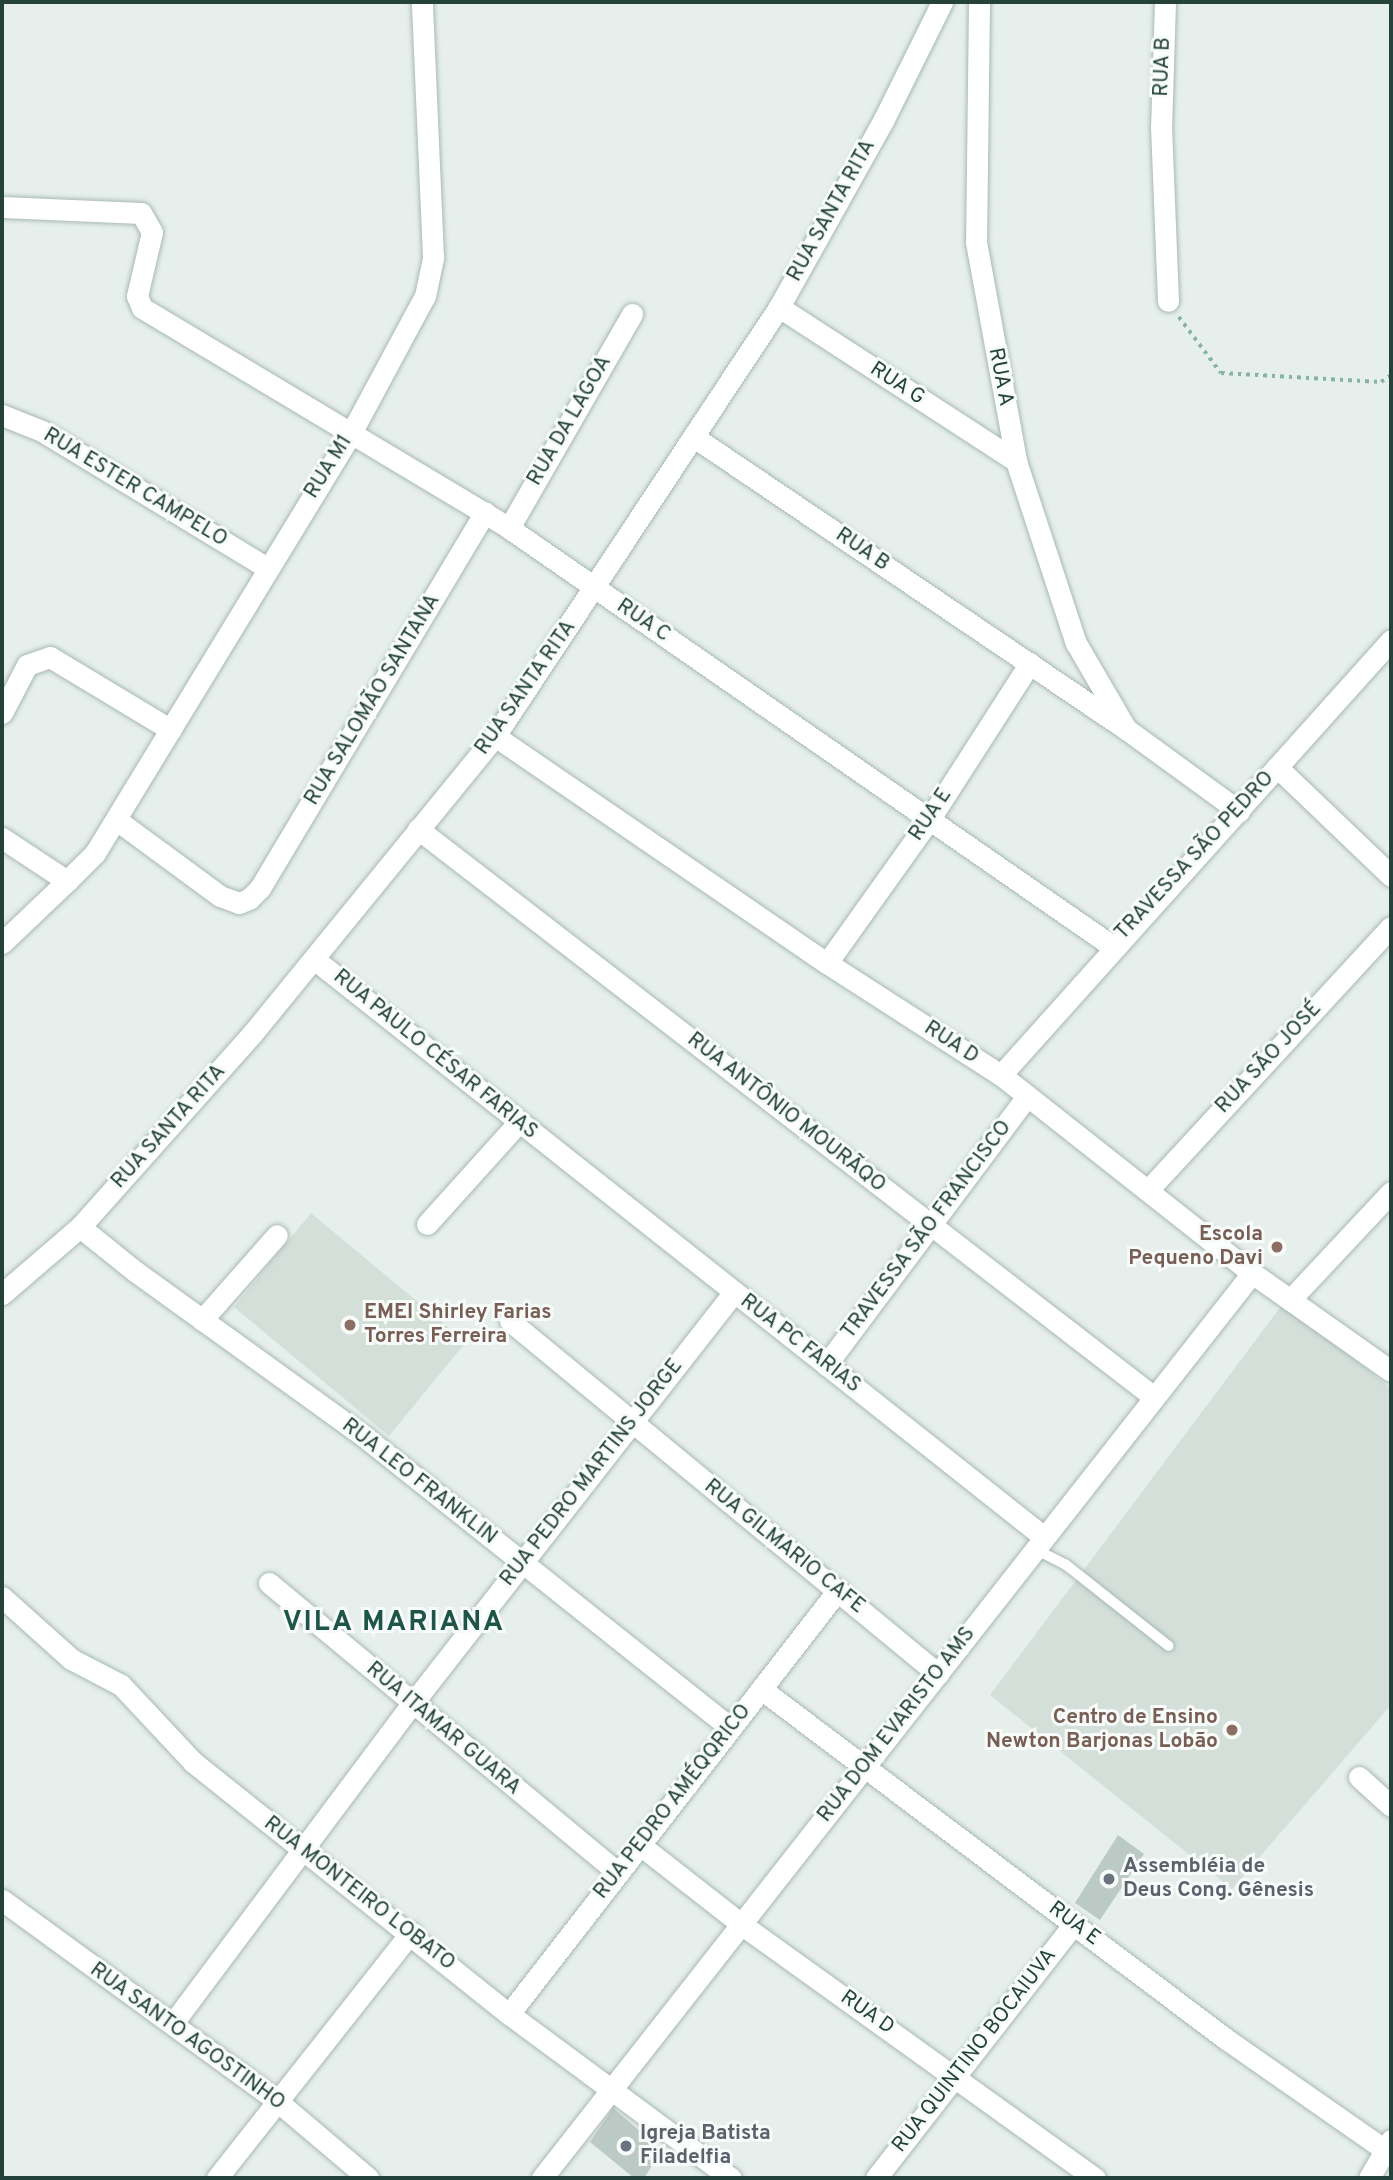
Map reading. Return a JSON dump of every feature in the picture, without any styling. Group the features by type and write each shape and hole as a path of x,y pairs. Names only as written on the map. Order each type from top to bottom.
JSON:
{"street":[{"name":"RUA M1","path":"2,943 67,881 118,821 266,567 350,435 425,296 433,257 422,2"},
{"name":"RUA SANTA RITA","path":"2,1294 80,1227 314,958 495,736 595,590 779,307 890,108 942,2"},
{"name":"RUA A","path":"979,2 976,242 1016,461 1076,643 1126,729"},
{"name":"RUA B","path":"1166,2 1161,126 1168,301"},
{"name":"RUA C","path":"2,207 141,213 152,232 137,296 142,309 350,435 485,512 595,590 931,817 1112,946"},
{"name":"RUA G","path":"779,307 1016,461"},
{"name":"RUA DA LAGOA","path":"509,528 632,314"},
{"name":"RUA ESTER CAMPELO","path":"2,415 43,431 266,567"},
{"name":"RUA B","path":"694,437 1030,663"},
{"name":"RUA SALOMÃO SANTANA","path":"118,821 230,901 249,899 260,888 485,512"},
{"name":"TRAVESSA SÃO PEDRO","path":"1001,1075 1112,946 1239,811 1391,640"},
{"path":"2,713 27,665 43,657 57,659 172,730"},
{"name":"RUA A","path":"1030,663 1239,811"},
{"name":"RUA E","path":"827,964 931,817 1030,663"},
{"name":"RUA D","path":"495,736 827,964 1001,1075 1252,1273 1391,1371"},
{"path":"1278,767 1391,876"},
{"name":"RUA ANTÔNIO MOURÃQO","path":"418,829 1154,1397"},
{"path":"2,838 67,881"},
{"name":"RUA SÃO JOSÉ","path":"1148,1191 1391,926"},
{"name":"RUA PAULO CÉSAR FARIAS","path":"314,958 556,1151"},
{"name":"TRAVESSA SÃO FRANCISCO","path":"826,1365 1027,1096"},
{"path":"427,1224 519,1122"},
{"name":"RUA PC FARIAS","path":"556,1151 826,1365 1040,1543"},
{"path":"1290,1300 1391,1192"},
{"name":"RUA LEO FRANKLIN","path":"80,1227 202,1320 366,1438 731,1728"},
{"path":"202,1320 277,1235"},
{"name":"RUA DOM EVARISTO AMS","path":"542,2178 1252,1273"},
{"name":"RUA PEDRO MARTINS JORGE","path":"173,2023 412,1704 734,1292"},
{"name":"RUA GILMARIO CAFE","path":"510,1321 937,1674"},
{"name":"RUA ITAMAR GUARA","path":"269,1583 618,1873"},
{"name":"RUA PEDRO AMÉQQRICO","path":"509,2014 838,1590"},
{"name":"RUA MONTEIRO LOBATO","path":"2,1597 71,1659 121,1685 186,1755 411,1932 509,2014 731,2178"},
{"name":"RUA E","path":"761,1689 1226,2039 1390,2148"},
{"path":"1359,1777 1391,1806"},
{"name":"RUA D","path":"640,1845 741,1924 1095,2178"},
{"name":"RUA SANTO AGOSTINHO","path":"2,1900 276,2100 368,2178"},
{"name":"RUA QUINTINO BOCAIUVA","path":"876,2178 1074,1924"},
{"path":"217,2178 411,1932"},
{"path":"1368,2178 1390,2148"}],"lane":[{"path":"1040,1543 1169,1646"}],"path":[{"path":"1168,301 1221,373 1381,382 1391,374"}],"shaded area":[{"name":"EMEI Shirley Farias Torres Ferreira","path":"311,1213 466,1342 389,1436 234,1307"},
{"path":"1285,1301 1391,1389 1391,1705 1232,1889 990,1695"}],"building":[{"name":"Assembléia de Deus Cong. Gênesis","path":"1118,1835 1144,1854 1100,1920 1075,1903"},
{"name":"Igreja Batista Filadelfia","path":"613,2108 662,2150 644,2178 634,2178 590,2142"}],"place":[{"name":"Escola Pequeno Davi","path":"1277,1247"},
{"name":"EMEI Shirley Farias Torres Ferreira","path":"350,1325"},
{"name":"Centro de Ensino Newton Barjonas Lobão","path":"1232,1730"},
{"name":"Assembléia de Deus Cong. Gênesis","path":"1109,1879"},
{"name":"Igreja Batista Filadelfia","path":"626,2146"}],"district":[{"name":"VILA MARIANA","path":"394,1623"}]}
